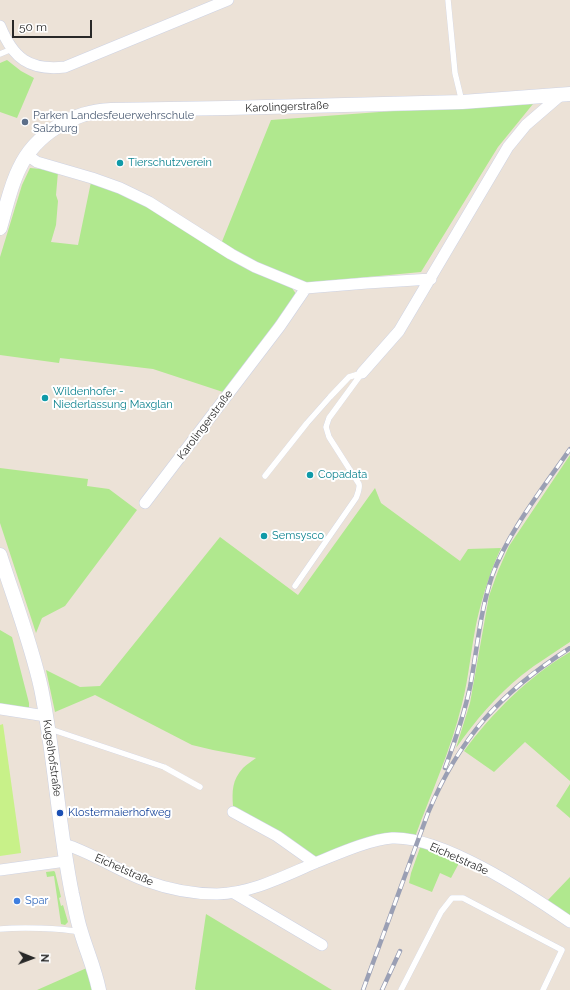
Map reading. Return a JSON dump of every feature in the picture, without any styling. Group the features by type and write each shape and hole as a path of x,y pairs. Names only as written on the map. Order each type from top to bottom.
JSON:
{"street":[{"path":"0,26 12,49 20,58 41,67 52,68 65,66 228,0"},
{"name":"Karolingerstraße","path":"0,228 14,180 27,155 38,143 60,125 81,115 101,110 462,102 566,94"},
{"name":"Karolingerstraße","path":"362,373 400,331 508,147 526,125 566,94"},
{"path":"27,155 38,162 120,188 149,202 231,254 255,267 306,288 367,282 431,279"},
{"name":"Karolingerstraße","path":"145,503 280,326 306,288"},
{"name":"Kugelhofstraße","path":"0,555 31,651 40,687 47,722 66,861 81,932 96,971 100,990"},
{"path":"0,709 47,722"},
{"path":"234,812 277,836 315,863"},
{"name":"Eichetstraße","path":"64,844 79,848 145,881 164,887 216,894 234,893 277,880 315,863 383,839 406,838 451,853 494,874 533,897 570,922"},
{"path":"0,870 66,861"},
{"path":"234,893 322,945"}],"lane":[{"path":"448,0 455,73 462,102"},
{"path":"0,54 12,49"},
{"name":"Karolingerstraße","path":"266,476 307,423 330,397 350,377 362,373"},
{"name":"Karolingerstraße","path":"295,586 356,498 360,488 329,437 326,427 328,418 362,373"},
{"path":"47,722 164,767 200,787"},
{"path":"401,990 441,912 452,898 463,898 562,950 543,990"},
{"path":"0,929 81,932"}],"green space":[{"path":"7,60 21,71 34,78 17,118 0,112 0,63"},
{"path":"533,104 498,147 421,272 304,283 282,276 221,244 271,120 393,111"},
{"path":"30,168 58,172 56,225 51,242 78,245 91,182 111,189 139,202 292,288 296,294 294,300 223,392 153,369 60,358 59,363 0,355 0,257 22,185"},
{"path":"570,455 570,642 540,662 503,691 478,719 456,748 470,703 489,596 498,571 509,546"},
{"path":"0,468 88,479 87,486 109,489 137,510 65,606 42,618 36,633 0,523"},
{"path":"375,488 381,503 460,561 468,549 501,548 490,575 479,611 464,694 447,755 415,837 318,858 233,806 233,791 239,772 256,758 192,745 95,695 55,712 46,670 80,687 100,686 220,537 298,595"},
{"path":"0,630 12,637 29,703 29,707 26,709 0,705"},
{"path":"570,652 570,781 525,742 494,772 464,751 499,709 512,696 540,673"},
{"path":"3,724 21,853 0,856 0,725"},
{"path":"570,784 570,818 556,806"},
{"path":"421,845 458,861 458,865 451,878 440,873 432,892 409,883"},
{"path":"54,871 61,897 59,898 61,906 63,905 68,922 65,925 61,924 54,876 47,877 46,872"},
{"path":"570,877 570,918 547,901"},
{"path":"206,914 332,990 196,990"},
{"path":"89,967 94,990 37,990"}],"railway":[{"path":"445,768 468,697 482,617 492,576 507,543 570,449"},
{"path":"363,990 428,813 440,786 454,762 468,739 503,700 523,682 570,648"},
{"path":"382,990 400,951"}],"place":[{"name":"Parken Landesfeuerwehrschule Salzburg","path":"25,122"},
{"name":"Tierschutzverein","path":"120,163"},
{"name":"Wildenhofer - Niederlassung Maxglan","path":"45,398"},
{"name":"Copadata","path":"310,475"},
{"name":"Semsysco","path":"264,536"},
{"name":"Klostermaierhofweg","path":"60,813"},
{"name":"Spar","path":"17,901"}]}
